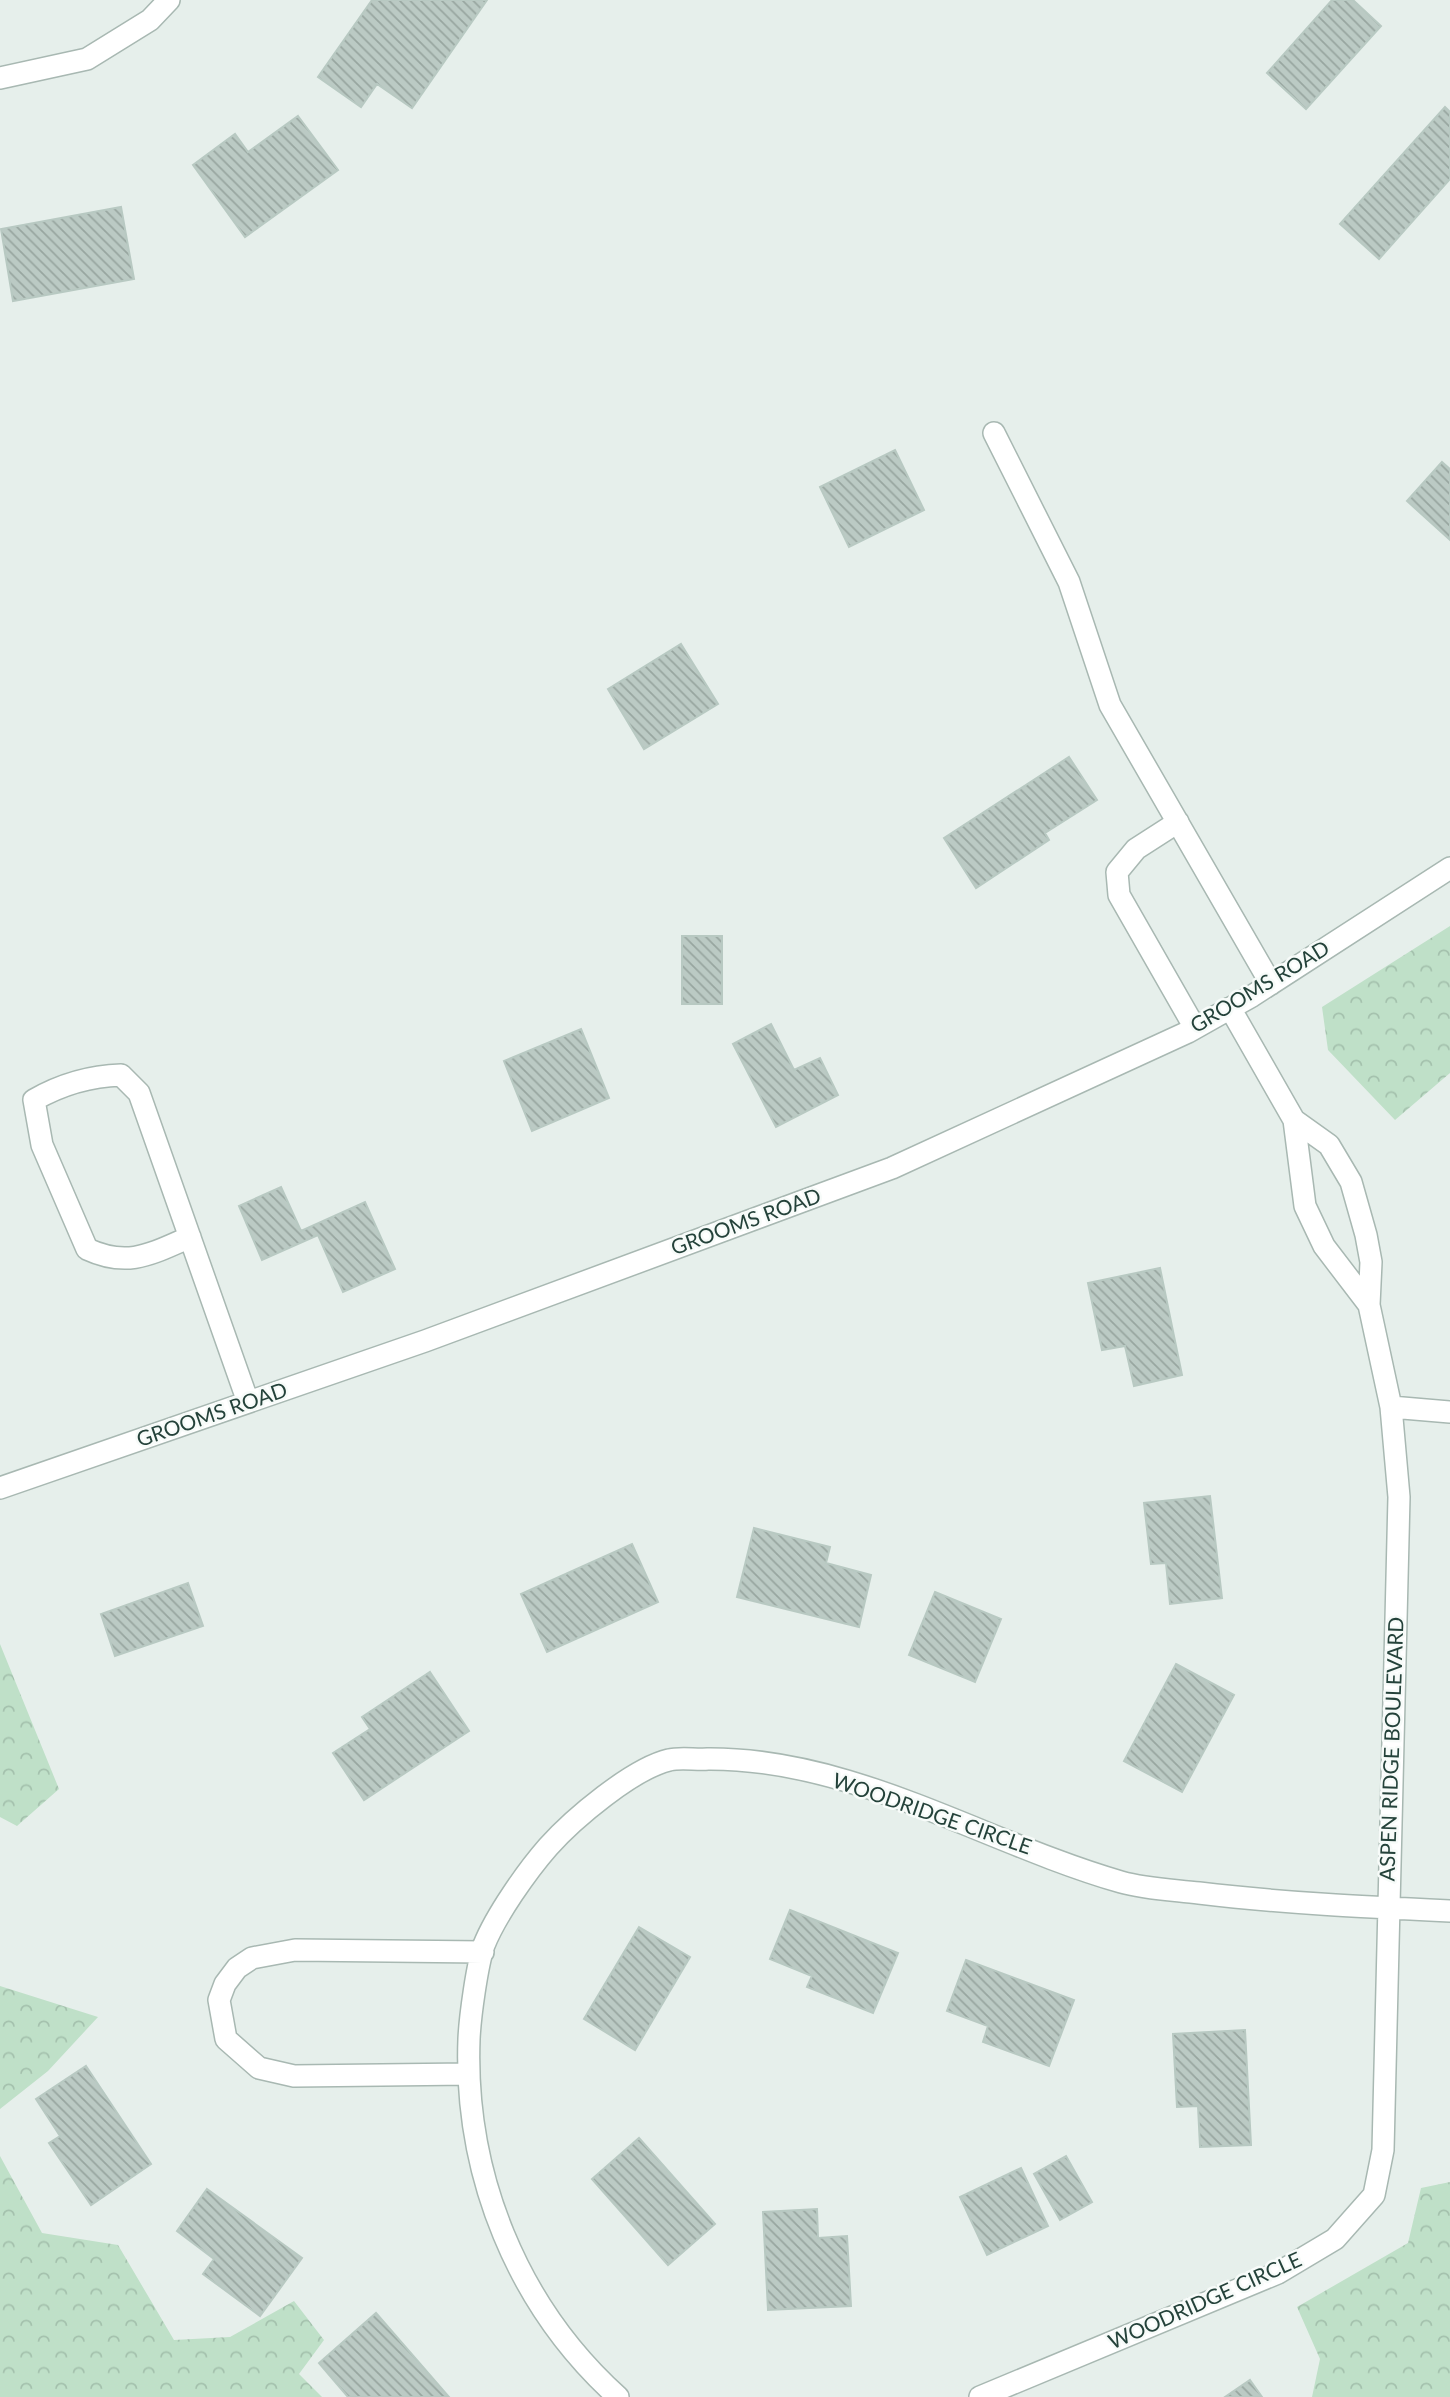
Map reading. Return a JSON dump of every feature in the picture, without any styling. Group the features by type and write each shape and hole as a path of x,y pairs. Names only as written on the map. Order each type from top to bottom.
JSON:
{"street":[{"path":"0,78 87,59 150,20 169,0"},
{"path":"994,433 1069,582 1110,705 1271,984"},
{"path":"1178,822 1136,849 1117,872 1119,895 1195,1028"},
{"name":"GROOMS ROAD","path":"0,1488 425,1340 892,1168 1195,1028 1271,984 1450,867"},
{"name":"ASPEN RIDGE BOULEVARD","path":"1230,1008 1294,1120 1305,1206 1324,1246 1369,1305"},
{"path":"190,1237 146,1256 109,1259 87,1249 42,1145 34,1100 62,1084 121,1076 139,1093 190,1237 248,1402"},
{"name":"ASPEN RIDGE BOULEVARD","path":"1294,1120 1329,1145 1351,1182 1371,1262 1369,1305 1391,1406 1399,1497 1383,2150 1374,2195"},
{"path":"1391,1406 1450,1412"},
{"name":"WOODRIDGE CIRCLE","path":"618,2397 594,2376 558,2332 518,2270 492,2210 469,2098 469,2034 483,1952 528,1869 565,1828 625,1782 669,1760 728,1759 784,1767 852,1783 1124,1883 1235,1897 1450,1912"},
{"path":"469,2074 293,2077 259,2068 226,2039 219,2000 225,1984 237,1968 252,1958 295,1950 483,1952"},
{"name":"WOODRIDGE CIRCLE","path":"979,2397 1278,2273 1335,2239 1374,2195"}],"green space":[{"path":"1450,926 1450,1073 1395,1120 1328,1050 1322,1007"},
{"path":"0,1644 59,1789 17,1826 0,1817"},
{"path":"0,1986 98,2017 48,2071 0,2109"},
{"path":"0,2156 42,2233 118,2245 174,2340 230,2337 294,2301 324,2340 299,2374 322,2397 0,2397"},
{"path":"1450,2182 1450,2397 1312,2397 1320,2359 1297,2307 1408,2243 1421,2188"}],"building":[{"path":"372,0 487,0 412,108 377,84 361,107 318,77"},
{"path":"1332,0 1353,0 1381,26 1306,109 1267,73"},
{"path":"1445,107 1450,112 1450,179 1379,259 1340,224"},
{"path":"298,116 338,170 245,237 193,165 235,134 248,152"},
{"path":"121,207 134,279 13,301 1,229"},
{"path":"895,450 924,510 849,547 820,487"},
{"path":"1442,462 1450,469 1450,540 1407,501"},
{"path":"681,644 718,704 644,749 608,689"},
{"path":"1069,757 1097,800 1045,833 1049,840 976,888 944,838"},
{"path":"682,936 722,936 722,1004 682,1004"},
{"path":"771,1024 794,1070 820,1058 838,1095 776,1127 733,1044"},
{"path":"581,1029 609,1098 532,1131 504,1061"},
{"path":"281,1187 301,1231 365,1202 395,1269 343,1292 318,1235 262,1260 239,1206"},
{"path":"1160,1268 1182,1375 1134,1386 1125,1346 1102,1350 1088,1283"},
{"path":"1210,1496 1222,1598 1170,1604 1166,1563 1151,1564 1144,1503"},
{"path":"754,1528 830,1547 826,1563 871,1575 859,1627 737,1597"},
{"path":"632,1544 658,1602 547,1652 521,1594"},
{"path":"188,1583 203,1626 115,1656 101,1614"},
{"path":"935,1592 1001,1619 975,1682 909,1655"},
{"path":"1176,1664 1234,1695 1182,1792 1124,1761"},
{"path":"430,1672 469,1731 364,1800 333,1753 370,1729 362,1717"},
{"path":"790,1910 898,1953 873,2013 807,1987 812,1976 770,1959"},
{"path":"639,1927 690,1957 635,2050 584,2019"},
{"path":"966,1960 1074,2000 1049,2066 983,2042 988,2026 947,2011"},
{"path":"1245,2030 1251,2145 1200,2147 1198,2106 1177,2107 1173,2034"},
{"path":"86,2066 151,2164 91,2205 49,2143 60,2136 36,2099"},
{"path":"639,2138 715,2224 668,2265 592,2179"},
{"path":"1066,2156 1092,2202 1060,2220 1034,2174"},
{"path":"1021,2168 1048,2226 987,2255 960,2197"},
{"path":"207,2189 302,2258 260,2316 203,2274 214,2259 177,2231"},
{"path":"817,2209 818,2238 847,2236 851,2306 768,2310 763,2212"},
{"path":"376,2313 449,2397 348,2397 319,2363"},
{"path":"1250,2380 1262,2397 1225,2397"}]}
